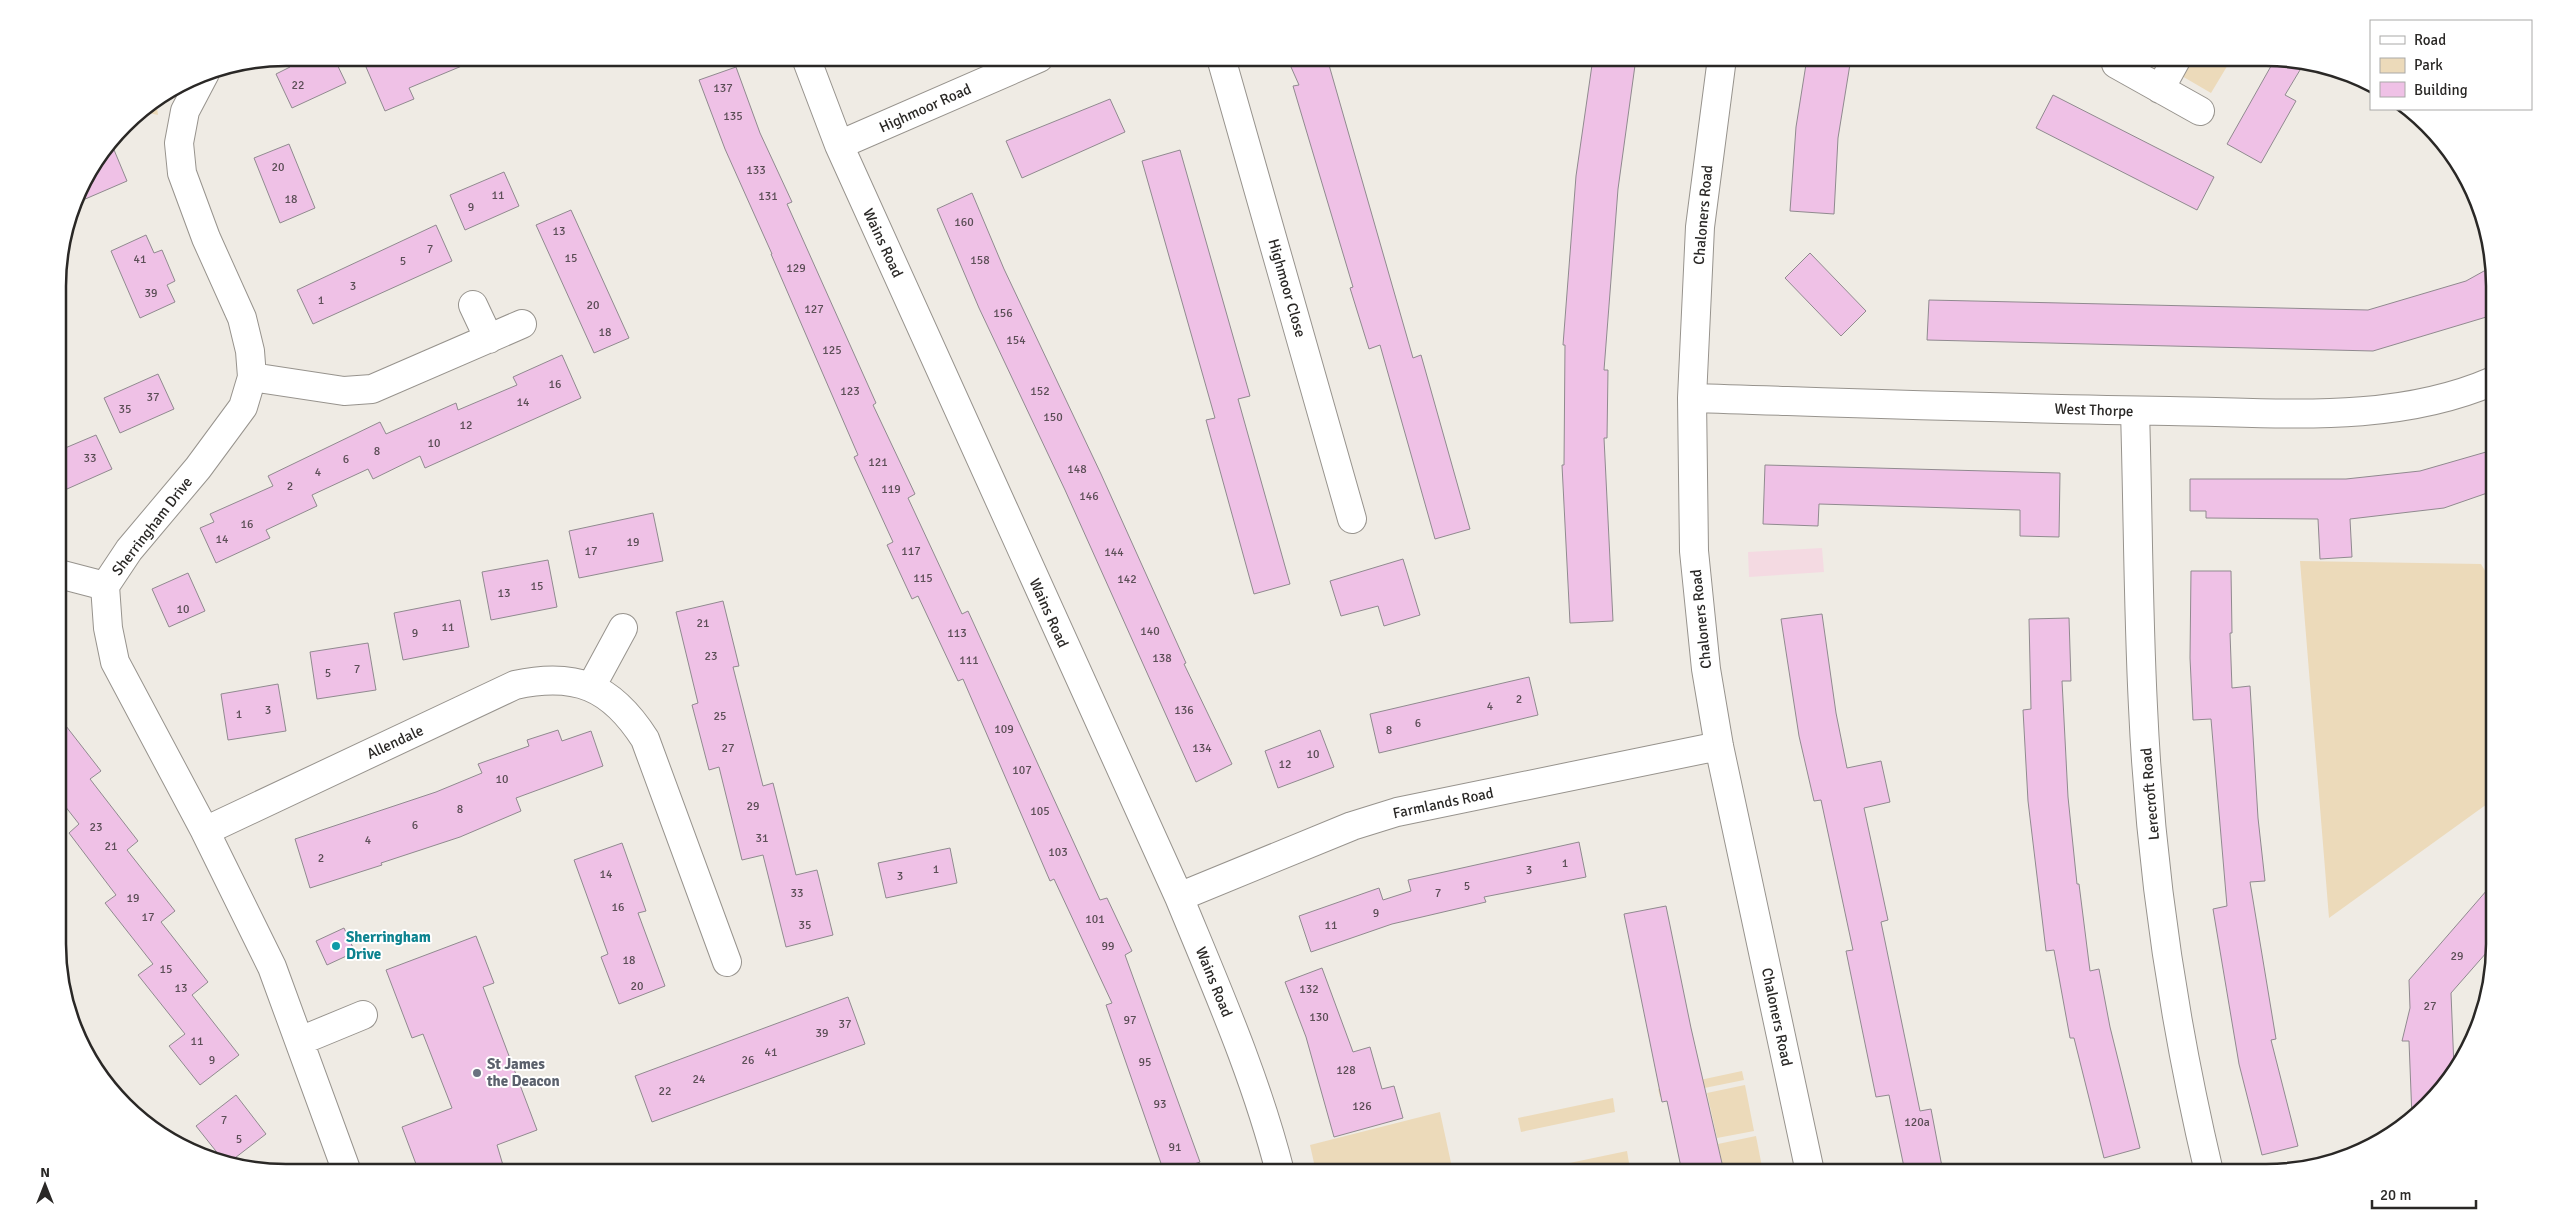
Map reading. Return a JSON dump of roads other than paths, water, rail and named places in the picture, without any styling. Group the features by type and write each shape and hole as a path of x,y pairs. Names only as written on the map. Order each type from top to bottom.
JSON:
{"street":[{"name":"Wains Road","path":"809,66 839,146 1178,897 1229,1018 1272,1138 1278,1164"},
{"name":"Highmoor Road","path":"839,146 1021,66"},
{"name":"Highmoor Close","path":"1223,66 1352,519"},
{"name":"Chaloners Road","path":"1721,66 1700,227 1692,398 1694,551 1706,669 1719,746 1808,1164"},
{"path":"2120,66 2200,111"},
{"path":"2160,89 2173,66"},
{"name":"Sherringham Drive","path":"200,84 186,111 179,143 182,173 206,238 242,318 250,351 252,377 243,407 198,468 129,550 105,586 108,628 115,662 205,832 272,967 345,1164"},
{"path":"473,305 489,339"},
{"path":"252,377 344,391 372,389 522,324"},
{"name":"West Thorpe","path":"1692,398 2135,411 2346,413 2416,404 2476,388 2486,383"},
{"name":"Lerecroft Road","path":"2135,411 2143,708 2150,812 2164,939 2194,1109 2207,1164"},
{"path":"66,576 105,586"},
{"path":"591,687 623,628"},
{"name":"Allendale","path":"205,832 515,686 541,680 565,680 591,687 616,703 632,720 645,739 727,962"},
{"name":"Farmlands Road","path":"1178,897 1352,826 1397,812 1719,746"},
{"path":"300,1041 363,1015"}],"place":[{"name":"Sherringham Drive","path":"336,946"},
{"name":"St James the Deacon","path":"477,1073"}]}
